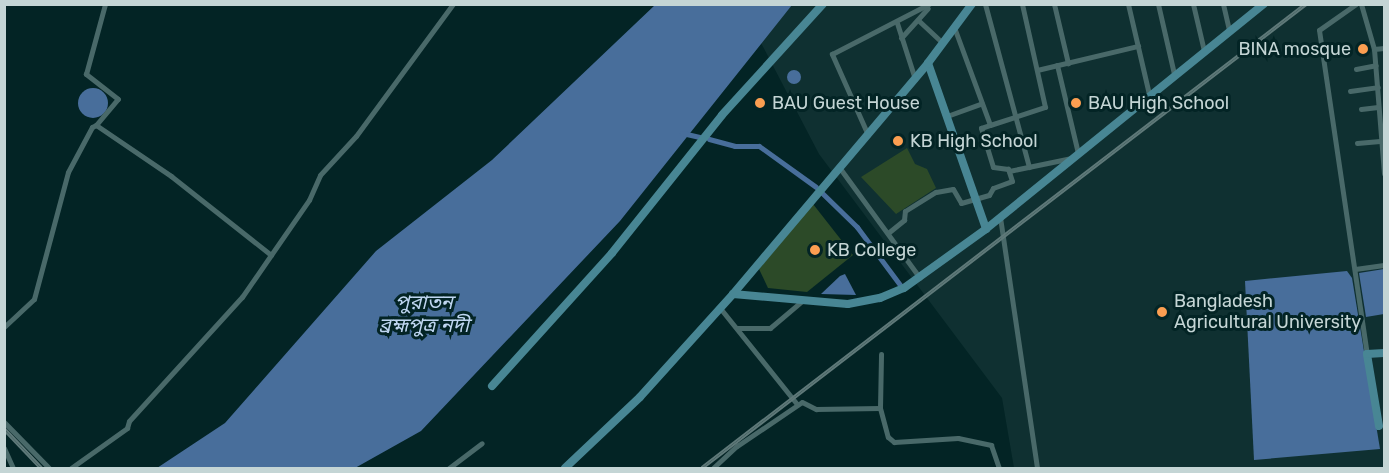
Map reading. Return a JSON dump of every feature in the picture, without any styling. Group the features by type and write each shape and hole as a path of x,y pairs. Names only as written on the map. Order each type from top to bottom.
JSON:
{"street":[{"path":"4,327 34,299 68,172 86,135 118,102 86,74 105,4"},
{"path":"71,468 127,428 129,421 242,297 309,200 320,175 356,136 453,4"},
{"path":"492,386 612,253 722,115 823,4"},
{"path":"901,38 930,4"},
{"path":"868,135 832,54 897,23 930,4"},
{"path":"565,468 640,397 733,294 915,79 972,4"},
{"path":"985,4 1029,167"},
{"path":"1022,4 1046,107 981,128 993,167 1009,171 1075,155"},
{"path":"1054,4 1068,63"},
{"path":"1128,4 1149,94"},
{"path":"1158,4 1174,74"},
{"path":"1192,4 1204,51"},
{"path":"1223,4 1229,31"},
{"path":"733,294 806,298 848,304 891,295 920,278 986,229 1149,94 1255,8 1263,4"},
{"path":"1356,4 1319,30 1379,426"},
{"path":"1361,4 1374,50 1384,174"},
{"path":"918,20 942,42"},
{"path":"897,23 915,79"},
{"path":"954,27 990,125"},
{"path":"1037,70 1138,46"},
{"path":"1374,50 1384,48"},
{"path":"1362,59 1359,68 1376,65"},
{"path":"928,63 986,229"},
{"path":"1057,65 1075,155"},
{"path":"1350,91 1378,87"},
{"path":"946,116 982,103"},
{"path":"1361,109 1378,106"},
{"path":"96,125 171,176 271,255"},
{"path":"1357,144 1380,141"},
{"path":"839,167 920,278"},
{"path":"888,233 904,220 905,211 936,192 953,189 961,203 975,199 1012,181 1009,171"},
{"path":"1000,217 1037,468"},
{"path":"1355,269 1384,265"},
{"path":"737,328 770,328 806,298"},
{"path":"720,308 796,403"},
{"path":"1367,354 1384,353"},
{"path":"881,354 880,408 891,441 958,438 991,446 999,468"},
{"path":"712,468 796,403 806,403 816,409 880,408"},
{"path":"4,422 49,468"},
{"path":"449,468 482,443"},
{"path":"4,448 13,468"}],"shaded area":[{"name":"Bangladesh Agricultural University","path":"792,5 1384,5 1384,468 1014,468 1002,398 819,154 760,41"}],"green space":[{"path":"907,148 915,164 927,169 936,188 896,214 861,177"},
{"path":"813,204 853,255 807,292 768,288 759,269"}],"water":[{"name":"পুরাতন ব্রহ্মপুত্র নদী","path":"655,5 792,5 620,221 421,431 355,468 157,468 225,423 376,251 492,160"},
{"path":"794,70 799,72 801,77 799,82 794,84 789,82 787,77 789,72"},
{"path":"93,88 99,89 107,97 107,109 99,117 93,118 87,117 79,109 78,103 79,97 87,89"},
{"path":"1384,269 1384,314 1366,317 1359,273"},
{"path":"1347,271 1352,278 1380,449 1254,460 1245,281"},
{"path":"845,274 856,295 821,294 840,276"}],"waterway":[{"path":"682,133 700,137"},
{"path":"709,139 735,146 759,146 816,187"},
{"path":"820,191 857,227 900,285"}],"railway":[{"path":"702,468 1306,4"},
{"path":"4,429 41,468"}],"place":[{"name":"BINA mosque","path":"1363,49"},
{"name":"BAU Guest House","path":"760,103"},
{"name":"BAU High School","path":"1076,103"},
{"name":"KB High School","path":"898,141"},
{"name":"KB College","path":"815,250"},
{"name":"Bangladesh Agricultural University","path":"1162,312"}]}
